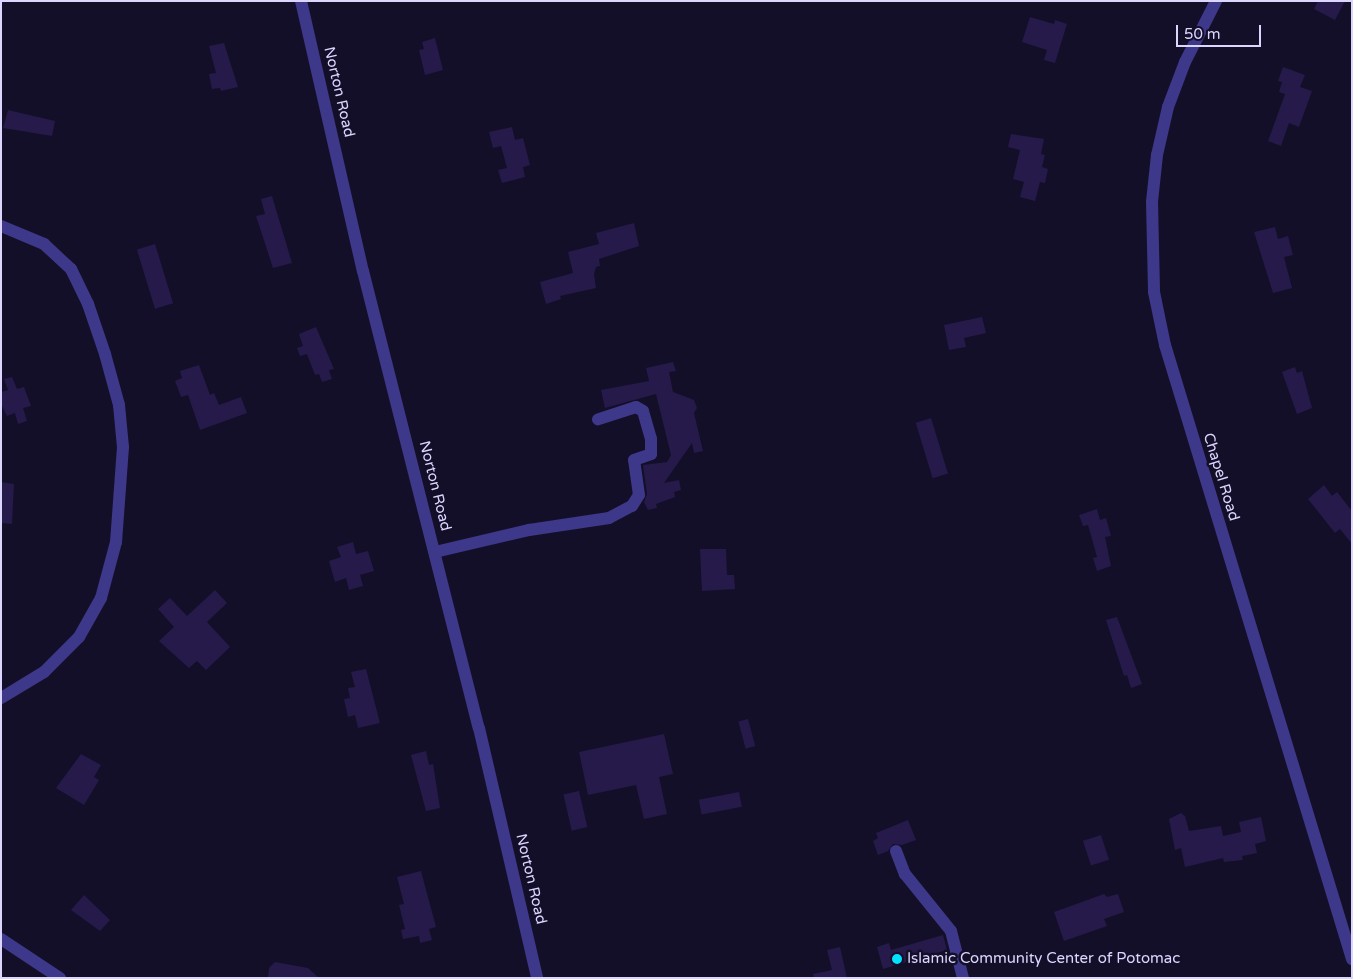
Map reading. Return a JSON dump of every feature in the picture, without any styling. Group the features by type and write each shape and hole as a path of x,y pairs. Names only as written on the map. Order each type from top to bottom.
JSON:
{"street":[{"name":"Norton Road","path":"301,1 363,271 435,552 537,978"},
{"name":"Chapel Road","path":"1216,1 1178,80 1157,155 1152,226 1154,292 1165,345 1352,959"},
{"path":"1,226 44,244 70,269 88,304 104,354 119,405 123,447 116,542 101,598 79,637 44,672 1,698"},
{"path":"435,552 529,530 609,518 632,506 639,495 634,460 651,454 650,438 643,411 636,407 598,419"},
{"path":"896,851 905,874 950,931 963,978"},
{"path":"1,939 60,978"}],"building":[{"path":"1318,1 1345,1 1335,20 1314,9"},
{"path":"1030,17 1054,24 1055,20 1067,24 1055,63 1044,60 1047,50 1022,42"},
{"path":"435,38 443,70 425,75 419,50 424,49 422,42"},
{"path":"224,43 238,87 221,91 220,88 212,89 209,74 216,73 209,46"},
{"path":"1283,67 1305,75 1300,87 1312,91 1299,127 1289,123 1281,146 1268,141 1285,94 1279,92 1282,82 1278,81"},
{"path":"8,110 55,121 52,136 3,128"},
{"path":"512,127 515,140 523,138 530,165 523,167 525,177 502,183 498,170 507,168 501,146 493,148 489,132"},
{"path":"1011,134 1044,139 1041,154 1045,155 1042,167 1048,169 1045,183 1040,182 1035,201 1020,197 1024,182 1013,179 1020,150 1008,147"},
{"path":"272,196 292,263 273,268 256,216 265,214 261,199"},
{"path":"634,223 639,246 599,259 600,266 596,267 594,274 596,288 560,296 561,299 546,304 540,282 573,273 568,252 599,244 596,233"},
{"path":"1275,227 1278,239 1288,236 1293,255 1284,257 1292,288 1273,293 1254,232"},
{"path":"155,244 173,303 155,309 137,250"},
{"path":"982,317 986,333 964,338 966,347 949,350 944,325"},
{"path":"316,327 334,369 329,370 332,379 322,382 319,374 315,375 307,354 300,356 297,348 303,346 299,334"},
{"path":"673,362 676,371 669,372 673,392 694,400 697,408 694,413 703,451 694,453 692,443 664,483 679,480 681,490 674,492 675,497 656,504 657,508 648,510 644,502 647,494 643,465 667,462 671,455 656,394 605,408 601,390 649,381 646,368"},
{"path":"199,365 210,395 214,393 219,405 241,397 247,413 200,430 188,395 181,397 175,381 182,378 180,371"},
{"path":"1295,367 1297,373 1302,371 1312,408 1297,414 1282,372"},
{"path":"12,377 17,389 24,387 31,406 23,408 27,421 18,424 15,413 7,416 1,404 1,392 8,390 4,379"},
{"path":"931,418 948,473 933,478 916,423"},
{"path":"1,482 14,484 12,524 1,523"},
{"path":"1324,485 1332,496 1337,492 1352,511 1352,544 1340,529 1335,533 1308,499"},
{"path":"1097,509 1100,520 1106,518 1111,536 1105,537 1111,566 1097,571 1093,558 1097,557 1088,525 1083,526 1079,515"},
{"path":"353,542 356,554 368,551 374,571 360,575 363,586 349,590 346,578 335,582 329,561 341,557 337,547"},
{"path":"700,549 726,549 727,575 734,575 735,589 702,591"},
{"path":"215,590 227,603 207,622 230,647 206,670 197,661 189,668 159,641 174,627 158,609 170,598 187,616"},
{"path":"1117,617 1142,684 1131,688 1127,675 1124,676 1106,620"},
{"path":"366,669 380,723 358,728 355,715 348,717 344,699 350,698 348,688 355,687 351,672"},
{"path":"748,719 755,746 746,749 738,722"},
{"path":"664,734 673,774 659,777 667,814 644,819 636,785 588,795 579,752"},
{"path":"426,751 429,765 433,764 440,808 426,811 411,755"},
{"path":"81,754 101,765 94,777 99,780 84,805 56,788"},
{"path":"579,791 587,827 572,831 563,795"},
{"path":"739,792 742,807 702,815 699,800"},
{"path":"1181,813 1185,816 1189,831 1221,826 1223,836 1241,832 1239,822 1261,817 1266,841 1255,844 1257,853 1242,856 1243,860 1224,862 1223,858 1185,867 1181,848 1175,850 1169,819"},
{"path":"908,820 916,840 902,845 893,844 888,851 878,855 873,841 878,838 876,833"},
{"path":"1101,835 1109,860 1091,866 1083,841"},
{"path":"421,871 436,927 429,929 432,940 420,943 419,936 403,939 401,930 405,929 399,905 404,904 397,877"},
{"path":"1104,894 1107,897 1118,894 1124,912 1104,919 1107,926 1064,941 1054,912"},
{"path":"84,895 110,920 100,931 71,910"},
{"name":"Islamic Community Center of Potomac","path":"943,935 947,950 883,969 877,947 889,943 891,950"},
{"path":"840,947 847,978 814,978 813,974 832,970 827,950"},
{"path":"275,962 308,968 319,978 268,978 269,968"}],"place":[{"name":"Islamic Community Center of Potomac","path":"897,959"}]}
